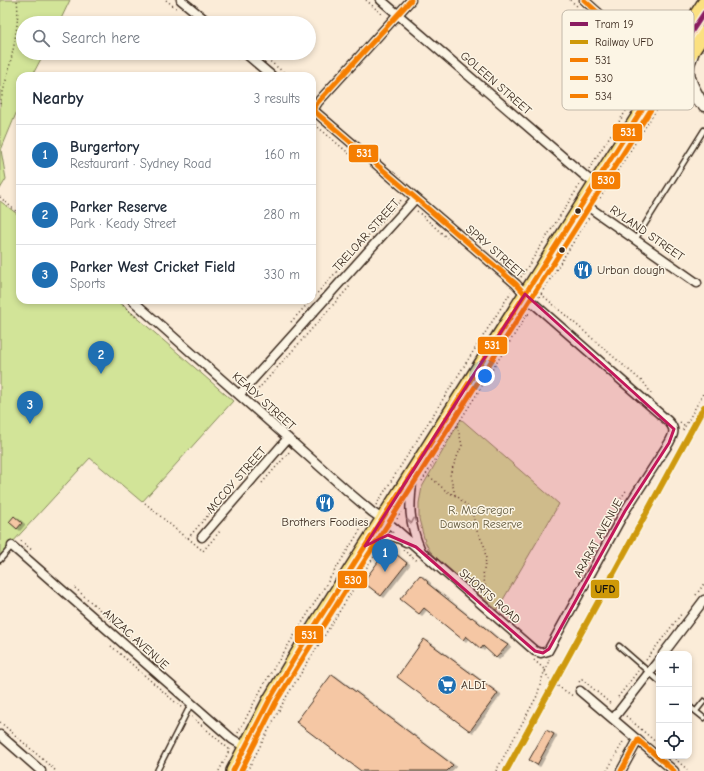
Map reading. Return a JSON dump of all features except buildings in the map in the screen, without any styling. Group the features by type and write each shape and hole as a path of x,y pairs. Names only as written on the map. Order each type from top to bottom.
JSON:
{"highway":[{"path":"694,18 704,3"},
{"path":"694,49 704,33"},
{"path":"233,771 280,681 642,110"}],"street":[{"path":"181,0 200,16"},
{"name":"GOLEEN STREET","path":"381,0 595,184"},
{"path":"316,105 412,0"},
{"path":"584,0 595,10"},
{"path":"694,52 696,46"},
{"path":"253,60 267,72"},
{"path":"694,88 704,107"},
{"path":"694,98 704,107"},
{"name":"SPRY STREET","path":"316,113 516,284 532,302 672,425 674,434"},
{"name":"TRELOAR STREET","path":"239,395 415,199"},
{"name":"RYLAND STREET","path":"583,203 697,283"},
{"name":"KEADY STREET","path":"140,304 239,395 352,495 382,518"},
{"name":"ARARAT AVENUE","path":"544,653 549,649 626,511 674,434"},
{"name":"MCCOY STREET","path":"202,537 288,438"},
{"name":"SHORTS ROAD","path":"414,468 409,504 410,518 419,550"},
{"name":"SHORTS ROAD","path":"382,518 535,650 544,653"},
{"name":"SHORTS ROAD","path":"365,546 381,536 388,535 398,538 419,550"},
{"name":"ANZAC AVENUE","path":"12,546 191,704 234,741 245,747"},
{"path":"665,651 704,600"},
{"path":"613,719 656,664"},
{"path":"580,691 674,771"},
{"path":"0,735 41,771"},
{"path":"621,771 638,740"}],"lane":[{"path":"635,240 704,130"},
{"path":"0,560 12,546"},
{"path":"619,646 656,678"},
{"path":"696,711 704,701"},
{"path":"157,771 191,704"},
{"path":"692,708 704,718"}],"path":[{"path":"17,0 17,16"},
{"path":"0,104 16,32"},
{"path":"269,60 283,72"},
{"path":"0,197 16,211"},
{"path":"316,295 402,199"},
{"path":"251,396 352,283"},
{"path":"540,294 645,384 655,400"},
{"path":"528,314 537,315"},
{"path":"680,422 685,426"},
{"path":"455,495 450,474 462,445 457,425"},
{"path":"426,474 446,491 458,497 472,511 476,530 484,545 486,559 483,575 488,602 483,597"},
{"path":"617,506 629,488"},
{"path":"145,503 186,538 188,538"},
{"path":"397,519 410,518"},
{"path":"248,771 285,699 367,567 382,546"},
{"path":"694,597 704,584"},
{"path":"616,699 685,609"},
{"path":"111,645 230,750"},
{"path":"496,771 537,696 542,675 547,667 549,659 544,653"},
{"path":"548,678 550,681 574,697"},
{"path":"0,722 56,771"},
{"path":"607,771 624,740"},
{"path":"675,759 689,771"}],"highlighted area":[{"path":"525,294 674,429 669,443 625,511 549,649 543,653 535,651 416,547 388,535 365,546"}],"green space":[{"path":"0,0 70,0 62,16 16,16 16,60 40,60 34,72 16,72 16,114 1,150 6,179 0,189"},
{"path":"0,201 16,213 16,304 122,304 233,401 142,502 90,458 0,556"},
{"name":"R. McGregor Dawson Reserve","path":"461,419 559,504 497,610 430,551 425,542 419,519 419,503 422,487"}],"tram line":[{"name":"19","path":"694,28 704,13"}],"rail line":[{"name":"UFD","path":"506,771 704,407"}],"transit line":[{"name":"531","path":"316,105 411,0"},
{"name":"531","path":"584,0 595,10"},
{"name":"530","path":"694,31 704,16"},
{"name":"531","path":"233,771 270,699 300,649 642,110"},
{"name":"530","path":"241,771 276,702 306,653 651,110"},
{"name":"531","path":"316,113 516,284 525,294"},
{"name":"534","path":"638,740 674,771"},
{"name":"534","path":"621,771 638,740"}],"place":[{"name":"Urban dough","path":"583,270"},
{"name":"Parker Reserve","path":"101,374"},
{"name":"Parker West Cricket Field","path":"30,424"},
{"name":"Brothers Foodies","path":"325,503"},
{"name":"Burgertory","path":"385,572"},
{"name":"ALDI","path":"447,685"}]}
